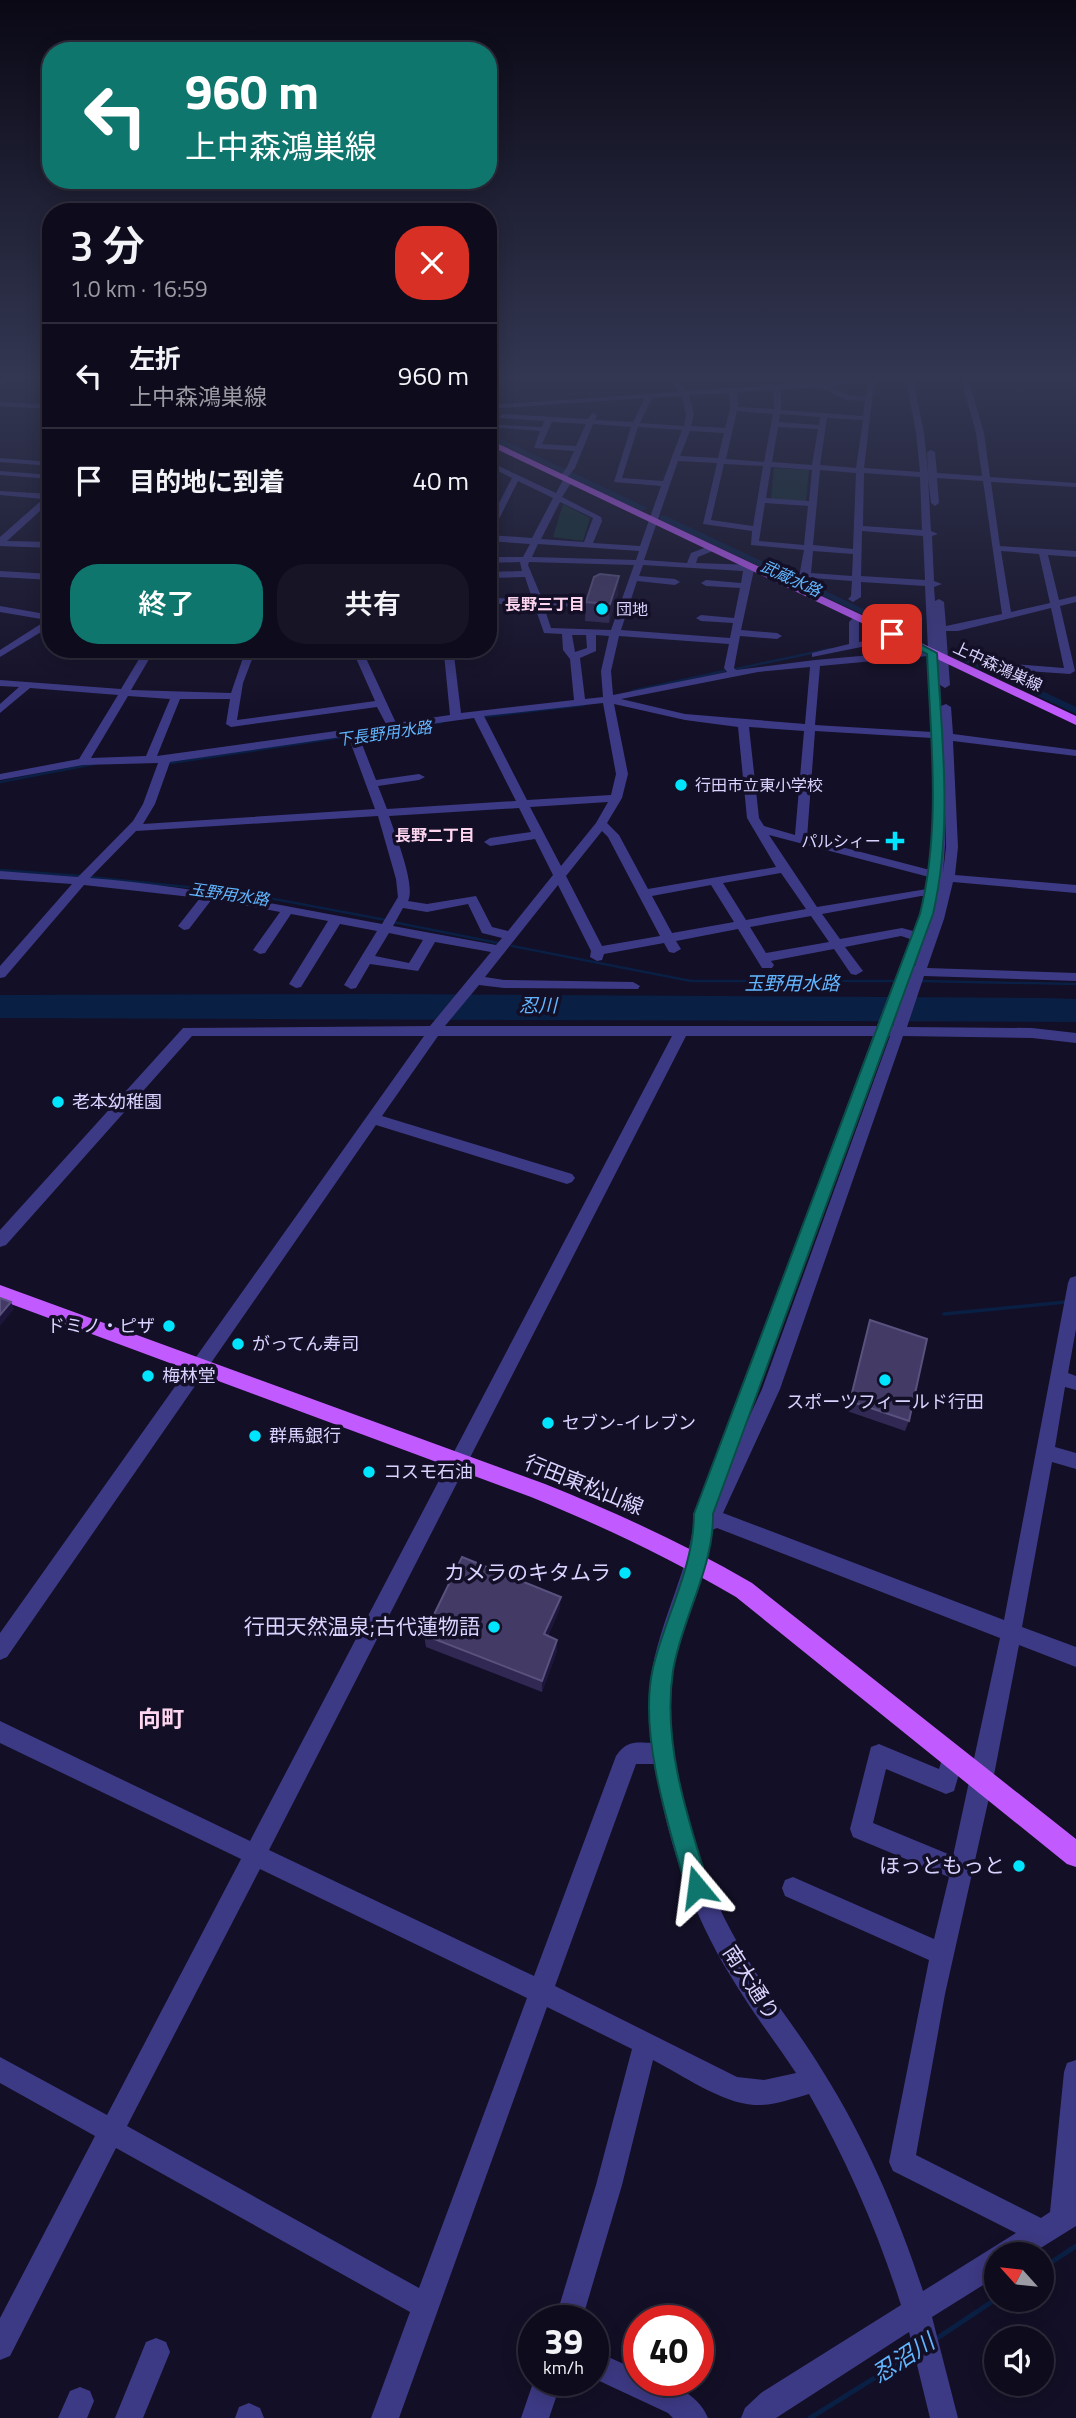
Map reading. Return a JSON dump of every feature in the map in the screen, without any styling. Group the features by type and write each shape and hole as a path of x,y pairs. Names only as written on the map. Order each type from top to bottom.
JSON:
{"main road":[{"name":"上中森鴻巣線","path":"591,488 750,568 1076,721"},
{"name":"行田東松山線","path":"0,1292 459,1462 602,1518 695,1559 744,1590 1076,1855"}],"street":[{"path":"497,511 508,488"},
{"path":"538,488 597,517 598,521 587,545"},
{"path":"563,488 528,560 523,565 547,631 777,636"},
{"path":"0,1650 437,1028 601,824 616,798 622,774 608,698 606,671 615,633 664,488"},
{"path":"715,488 706,522 757,529"},
{"path":"762,488 754,543 857,552"},
{"path":"814,488 804,574 932,584"},
{"path":"853,598 856,597 860,488"},
{"name":"南大通り","path":"925,488 937,629 942,737 942,877 938,919 909,981 891,1029 771,1389 708,1524 695,1559 663,1670 660,1720 664,1755 678,1822 697,1887 729,1952 815,2080 861,2171 916,2312 944,2418"},
{"name":"南大通り","path":"930,534 934,488"},
{"path":"987,488 1007,615"},
{"path":"0,493 42,496"},
{"path":"761,500 812,504"},
{"path":"0,542 40,506"},
{"path":"859,528 930,534"},
{"path":"497,537 643,550"},
{"path":"0,542 42,544"},
{"path":"691,564 694,555 712,548"},
{"path":"996,548 1076,554"},
{"path":"1000,666 1070,671 1043,552"},
{"path":"497,560 640,561 750,568 744,586 729,668 733,673"},
{"path":"0,574 42,576"},
{"path":"497,575 527,574"},
{"path":"634,578 675,582"},
{"path":"706,583 744,586"},
{"path":"497,601 539,604 584,603"},
{"path":"937,629 958,628 1073,601"},
{"path":"0,608 42,618"},
{"path":"854,645 854,622 857,617"},
{"path":"701,618 738,621"},
{"path":"2,651 42,626"},
{"path":"567,632 568,650 573,657 580,702"},
{"path":"573,657 592,649 591,632"},
{"path":"786,666 790,660 873,642"},
{"path":"0,778 83,762 165,759 353,735 393,726 608,698 733,673 786,666 938,656"},
{"path":"83,762 144,658"},
{"path":"248,658 235,696 231,724 381,703"},
{"path":"361,658 393,726"},
{"path":"449,658 456,717"},
{"path":"801,840 815,663"},
{"path":"0,683 176,695 235,696"},
{"path":"0,710 28,685"},
{"path":"150,760 176,695"},
{"path":"608,698 640,709 743,722 942,737 1076,752"},
{"path":"478,716 598,954 671,944 741,925 933,892"},
{"path":"743,722 753,818 784,869 856,971"},
{"path":"351,985 404,897 402,879 383,814 353,735"},
{"path":"0,974 83,878 134,828 149,804 165,759"},
{"path":"371,784 419,777"},
{"path":"134,828 616,798"},
{"path":"601,824 612,835 671,944"},
{"path":"760,829 942,877 1076,888"},
{"path":"491,842 537,835"},
{"path":"645,893 784,869"},
{"path":"0,876 83,878 209,895 337,918 389,924 500,950"},
{"name":"南大通り","path":"909,981 918,937 933,892 942,877"},
{"path":"715,881 766,962 836,944 902,932 918,937"},
{"path":"184,926 209,895"},
{"path":"400,904 427,908 472,899 487,930 512,936"},
{"path":"260,950 289,908"},
{"path":"296,984 337,918"},
{"path":"367,959 412,968 432,936"},
{"path":"909,981 1076,977"},
{"path":"473,984 633,986"},
{"path":"0,1241 188,1031 437,1028 680,1031 891,1029 1032,1033 1076,1038"},
{"path":"0,2346 580,1231 680,1031"},
{"path":"373,1119 567,1178"},
{"path":"1060,2221 902,2162 942,1954 982,1780 1045,1452 1068,1381 1076,1283"},
{"path":"1045,1452 1076,1461"},
{"path":"708,1524 1076,1657"},
{"path":"0,1732 750,2094 764,2094 815,2080"},
{"path":"385,2418 624,1764 631,1753 664,1755"},
{"path":"953,1757 946,1783 878,1755 861,1829 962,1871"},
{"path":"793,1888 942,1954"},
{"path":"573,2305 609,2185 645,2044"},
{"path":"0,2068 427,2307"},
{"path":"1060,2221 1076,2072"},
{"path":"1026,2242 1060,2221"},
{"path":"755,2418 771,2403 984,2269"},
{"path":"129,2418 156,2352"},
{"path":"609,2371 678,2403 694,2418"},
{"path":"535,2418 543,2396"}],"green space":[{"path":"772,488 807,488 806,501 771,499"},
{"path":"563,504 590,518 583,541 553,537"}],"water":[{"name":"忍川","path":"381,994 1076,999 1076,1022 0,1018 0,995"}],"building":[{"path":"600,574 619,576 610,604 586,602 594,577"},
{"path":"0,1298 11,1302 0,1315"},
{"name":"スポーツフィールド行田","path":"870,1320 927,1339 909,1421 850,1401"},
{"name":"行田天然温泉;古代蓮物語","path":"462,1557 561,1597 544,1634 557,1640 542,1681 424,1635"}],"waterway":[{"name":"武蔵水路","path":"599,488 643,509"},
{"name":"武蔵水路","path":"663,518 919,637"},
{"name":"下長野用水路","path":"871,640 887,637"},
{"name":"下長野用水路","path":"736,669 830,649"},
{"name":"武蔵水路","path":"958,655 1076,711"},
{"name":"下長野用水路","path":"632,691 724,671"},
{"name":"下長野用水路","path":"481,717 584,705"},
{"name":"下長野用水路","path":"171,763 442,722"},
{"name":"下長野用水路","path":"0,782 94,764"},
{"name":"玉野用水路","path":"0,870 81,876"},
{"name":"玉野用水路","path":"89,877 237,892 386,920"},
{"name":"玉野用水路","path":"393,922 498,943"},
{"name":"玉野用水路","path":"512,946 691,981 912,981"},
{"name":"玉野用水路","path":"920,981 1076,984"},
{"path":"944,1314 1076,1301"},
{"name":"忍沼川","path":"1054,2260 1076,2246"},
{"name":"忍沼川","path":"936,2339 984,2307"},
{"name":"忍沼川","path":"810,2418 918,2351"}],"place":[{"name":"団地","path":"602,609"},
{"name":"行田市立東小学校","path":"681,785"},
{"name":"パルシィー","path":"895,841"},
{"name":"老本幼稚園","path":"58,1102"},
{"name":"ドミノ・ピザ","path":"169,1326"},
{"name":"がってん寿司","path":"238,1344"},
{"name":"梅林堂","path":"148,1376"},
{"name":"スポーツフィールド行田","path":"885,1380"},
{"name":"セブン-イレブン","path":"548,1423"},
{"name":"群馬銀行","path":"255,1436"},
{"name":"コスモ石油","path":"369,1472"},
{"name":"カメラのキタムラ","path":"625,1573"},
{"name":"行田天然温泉;古代蓮物語","path":"494,1627"},
{"name":"ほっともっと","path":"1019,1866"}],"district":[{"name":"長野三丁目","path":"545,604"},
{"name":"長野二丁目","path":"435,835"},
{"name":"向町","path":"161,1719"}],"route":[{"path":"697,1887 678,1822 664,1755 660,1720 663,1670 704,1530 704,1514 926,914 936,875 940,807 932,653 892,634"}]}
